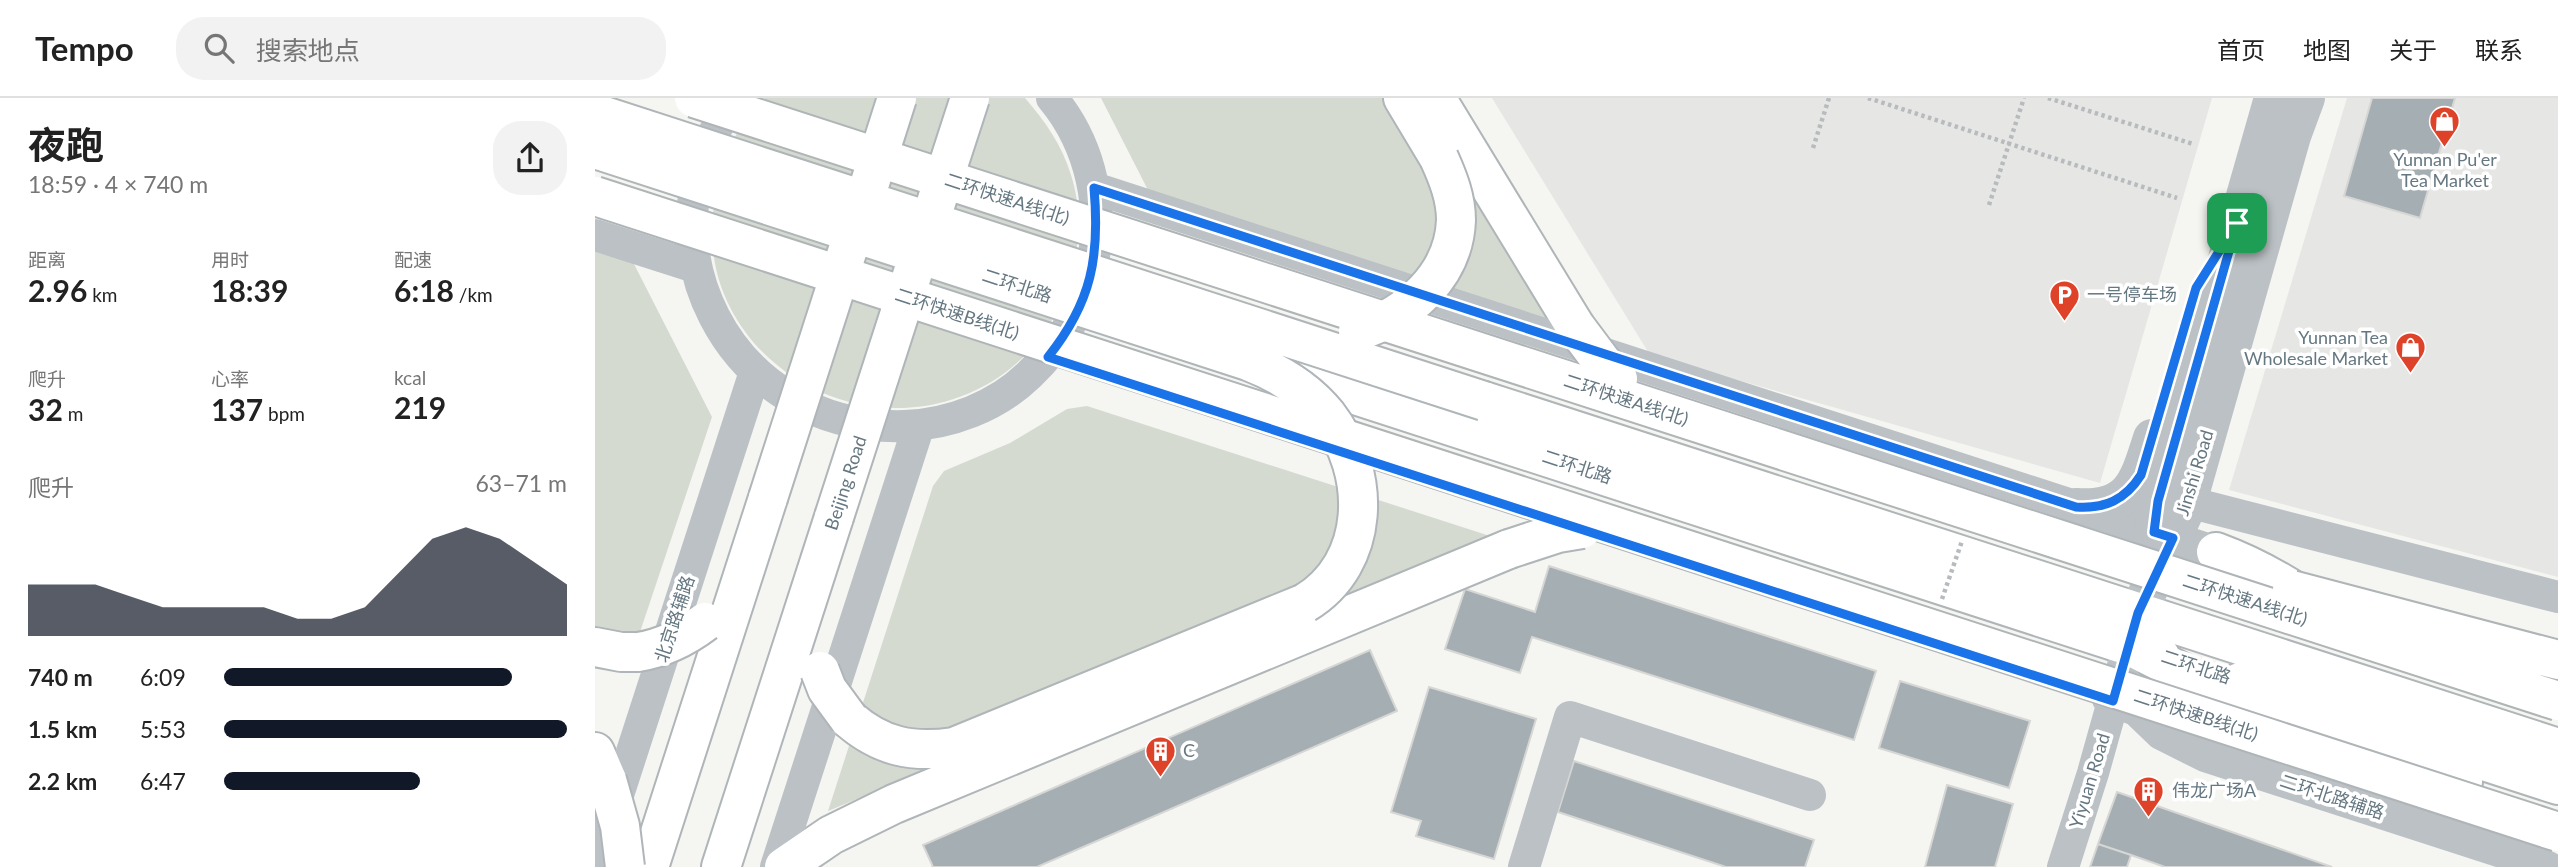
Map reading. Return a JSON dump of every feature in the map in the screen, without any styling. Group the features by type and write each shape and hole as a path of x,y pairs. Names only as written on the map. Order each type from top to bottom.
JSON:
{"main road":[{"name":"二环快速A线(北)","path":"694,98 2558,701"},
{"path":"649,867 897,98"},
{"name":"Beijing Road","path":"721,867 970,98"},
{"path":"821,560 812,607 813,640 827,689 849,719 863,731 895,747 933,750 954,747 1305,603 1332,582 1350,551 1358,514 1354,474 1339,435 1328,416 1312,399 1273,371 1255,345 1285,335 1308,337 1353,332 1374,326 1393,316 1425,292 1446,259 1455,221 1449,180 1440,158 1403,98"},
{"path":"1436,98 1575,326 1595,354 1654,412 1700,446 1777,514"},
{"name":"二环北路","path":"595,113 1255,345"},
{"name":"二环北路","path":"595,149 1255,345 1479,417 2133,629 2558,785"},
{"name":"二环快速B线(北)","path":"595,197 2558,832"},
{"path":"1937,500 2558,661"},
{"path":"788,862 861,819 894,804 1509,549 1557,533 1582,528 1630,522 1730,524 1777,514"},
{"path":"595,647 638,652 673,643 689,634 720,607 733,588 755,539"},
{"path":"2217,552 2280,582 2319,607 2446,703 2496,762 2558,811"},
{"path":"2133,629 2201,682 2371,750"},
{"path":"2071,674 2558,811"},
{"path":"2125,705 2222,739 2260,749 2371,750 2496,762"},
{"name":"二环北路","path":"2496,762 2558,748"},
{"path":"601,766 620,825 625,867"}],"street":[{"path":"736,98 709,141 698,169 692,198 691,228 695,267 712,315 727,341 755,372 793,400 820,413 878,427 919,425 966,414 993,401 1019,385 1048,357 1077,314 1095,256 1097,225 1094,188 1077,136 1052,98"},
{"name":"Jinshi Road","path":"2163,535 2158,501 2273,98"},
{"name":"Jinshi Road","path":"2133,629 2163,535 2188,502 2292,136 2306,98"},
{"path":"1094,188 2558,661"},
{"path":"2076,507 2090,508 2112,503 2134,487 2141,475 2196,288 2237,223"},
{"path":"595,235 695,267"},
{"name":"二环北路辅路","path":"1048,357 2125,705 2161,734 2205,756 2548,867"},
{"name":"北京路辅路","path":"595,866 755,372"},
{"path":"788,862 919,425"},
{"path":"2188,502 2558,597"},
{"name":"Yiyuan Road","path":"2063,867 2125,705 2133,629"},
{"path":"1524,867 1570,717 1810,795"}],"path":[{"path":"1813,148 1829,98"},
{"path":"1868,98 2176,198"},
{"path":"1989,205 2024,98"},
{"path":"2048,98 2193,144"},
{"path":"1982,482 1986,470"},
{"path":"1938,611 1964,534"}],"shaded area":[{"path":"765,98 1025,98 1052,134 1063,154 1075,188 1078,227 1076,254 1070,279 1050,324 1020,360 984,386 943,402 898,408 853,403 810,387 759,348 739,323 724,294 715,264 712,228 717,187 729,148 751,113"},
{"path":"1101,98 1394,98 1479,196 1552,326 1150,194"},
{"path":"1492,98 2212,98 2100,483 1650,355"},
{"name":"Yunnan Tea Wholesale Market","path":"2347,98 2558,98 2558,577 2229,490"},
{"path":"595,248 632,260 712,417 638,638 595,632"},
{"path":"1087,406 1490,536 828,811 933,486 944,471 1010,443 1067,409"}],"building":[{"path":"2372,98 2455,98 2420,218 2344,196"},
{"path":"1549,566 1876,671 1854,740 1532,637 1520,673 1445,649 1465,589 1535,612"},
{"name":"C","path":"1370,650 1397,711 1037,867 933,867 923,845"},
{"path":"1900,681 2030,721 2009,788 1879,748"},
{"path":"1429,687 1536,719 1494,859 1416,836 1421,821 1391,812"},
{"path":"1574,761 1814,840 1805,867 1726,867 1558,812"},
{"path":"1947,785 2013,804 1995,867 1925,867"},
{"name":"伟龙广场A","path":"2117,792 2332,867 2165,867 2098,844"},
{"path":"2098,844 2131,855 2127,867 2090,867"}],"place":[{"name":"Yunnan Pu'er Tea Market","path":"2445,149"},
{"name":"一号停车场","path":"2064,322"},
{"name":"Yunnan Tea Wholesale Market","path":"2411,375"},
{"name":"C","path":"1160,778"},
{"name":"伟龙广场A","path":"2149,818"}],"route":[{"path":"1094,188 2076,507 2101,507 2124,496 2134,487 2141,475 2196,288 2237,223 2158,501 2154,532 2173,538 2138,613 2113,701 1048,357 1077,314 1088,285 1095,256 1097,225 1094,188"}]}
